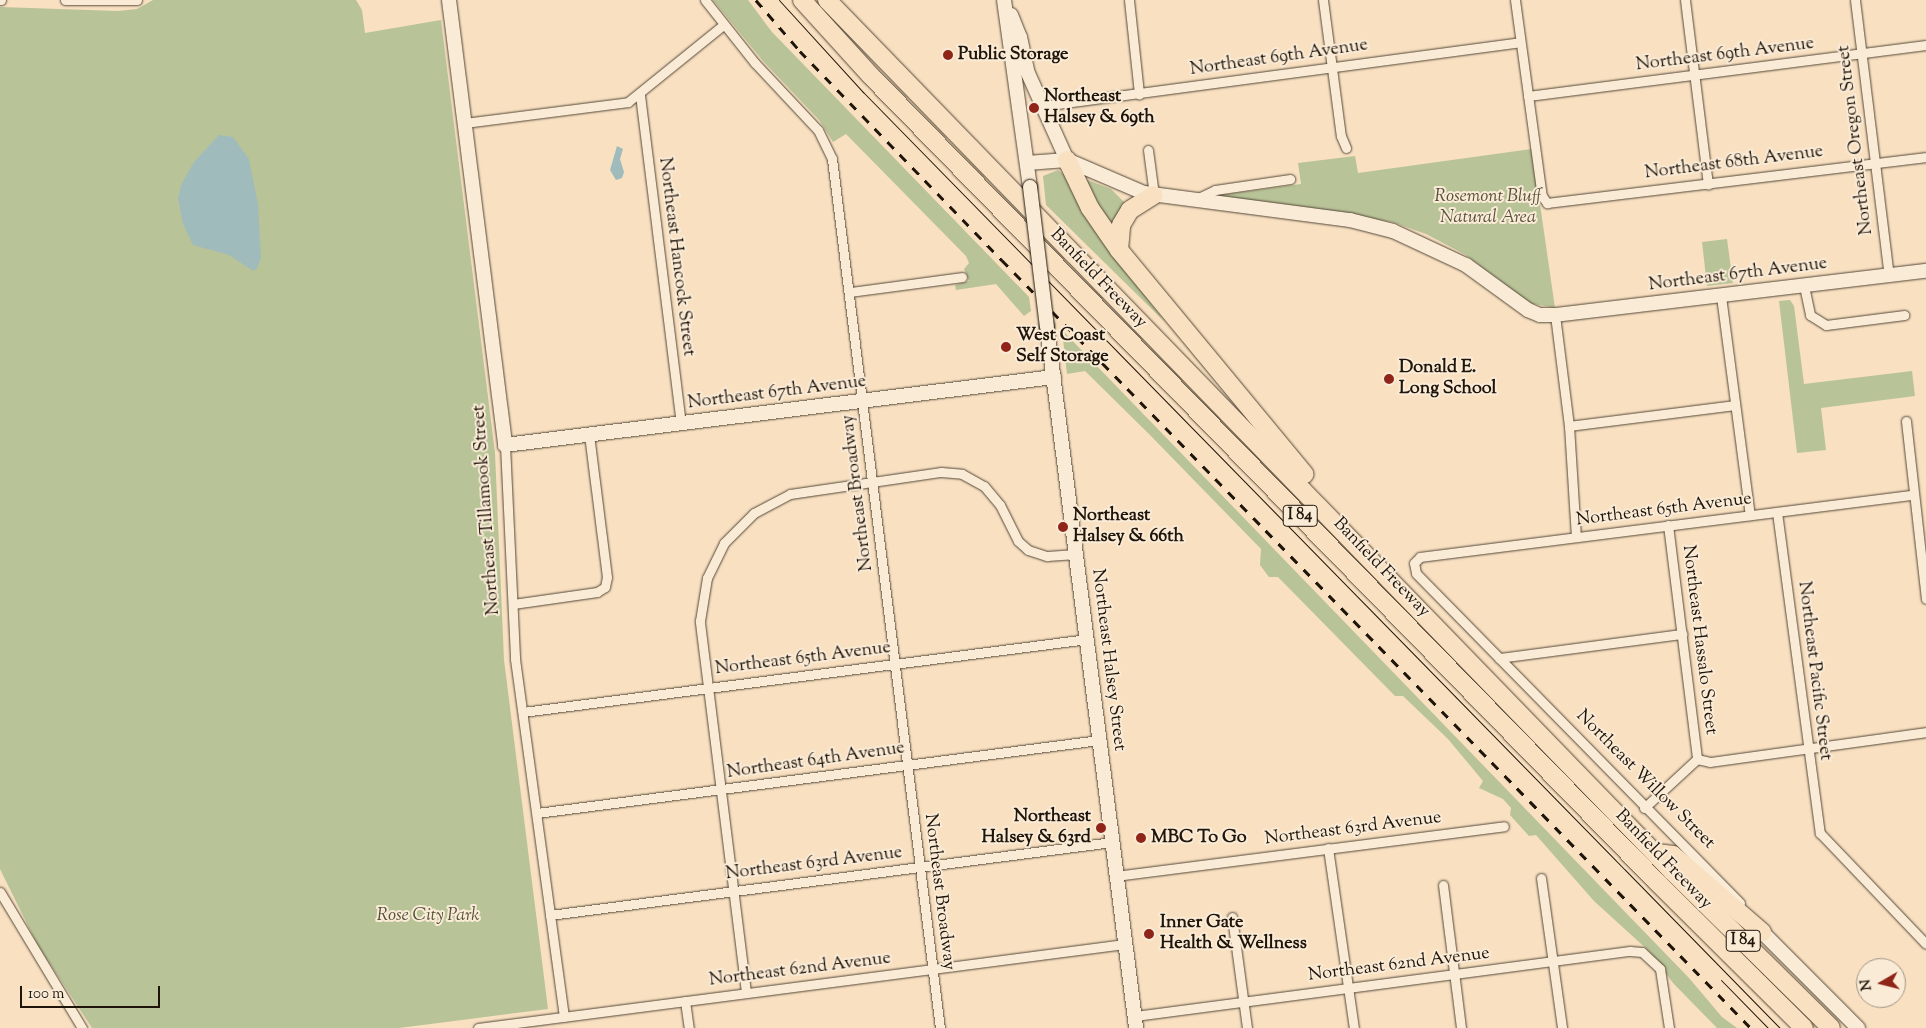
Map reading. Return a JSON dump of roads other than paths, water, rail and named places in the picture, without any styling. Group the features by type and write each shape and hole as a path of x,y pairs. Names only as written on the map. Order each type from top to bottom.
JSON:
{"highway":[{"name":"Banfield Freeway","path":"802,0 871,76 1657,882 1804,1028"},
{"name":"Banfield Freeway","path":"827,0 1656,852 1831,1028"},
{"path":"1067,160 1090,208 1119,250 1343,518 1366,552"},
{"path":"1119,250 1121,225 1130,210 1154,195"},
{"path":"1656,852 1673,855 1762,932"}],"street":[{"path":"65,0 137,0"},
{"name":"Northeast Tillamook Street","path":"448,0 505,445 515,659 564,1017"},
{"name":"Northeast Broadway","path":"705,0 723,25 818,130 829,148 837,184 906,765 940,1028"},
{"path":"1004,0 1042,106 1067,160"},
{"name":"Northeast Halsey Street","path":"1004,0 1027,163 1135,1022"},
{"path":"1129,0 1139,94"},
{"path":"1323,0 1341,136 1346,148"},
{"path":"1515,0 1528,96"},
{"path":"1685,0 1708,185"},
{"name":"Northeast Oregon Street","path":"1855,0 1889,276"},
{"path":"465,123 628,102 640,95 723,25"},
{"name":"Northeast 69th Avenue","path":"1042,106 1520,42"},
{"name":"Northeast 69th Avenue","path":"1528,96 1926,45"},
{"name":"Northeast Hancock Street","path":"640,95 681,424"},
{"name":"Northeast 68th Avenue","path":"1528,96 1542,196 1547,203 1708,185 1926,157"},
{"path":"1148,150 1154,195"},
{"path":"1027,163 1067,160 1154,195 1350,220 1393,231 1466,264 1528,310 1555,316 1569,426 1576,537"},
{"path":"1196,200 1215,190 1290,179"},
{"name":"Northeast 67th Avenue","path":"1555,316 1926,271"},
{"path":"850,292 962,277"},
{"path":"1804,286 1810,315 1826,325 1904,315"},
{"path":"1721,296 1750,515"},
{"name":"Northeast 67th Avenue","path":"505,445 1054,377"},
{"path":"1569,426 1735,405"},
{"path":"1906,421 1912,495 1926,599"},
{"path":"512,604 597,592 605,587 607,577 589,435"},
{"path":"746,992 701,634 702,596 714,560 728,537 754,513 782,498 808,490 941,472 970,477 995,497 1023,546 1047,556 1076,554"},
{"name":"Northeast 65th Avenue","path":"1420,557 1912,495"},
{"name":"Northeast Pacific Street","path":"1777,512 1820,833 1926,944"},
{"name":"Northeast Hassalo Street","path":"1668,525 1697,759"},
{"name":"Northeast Willow Street","path":"1420,557 1414,563 1416,573 1644,808 1711,871 1759,923 1762,932 1858,1028"},
{"path":"1499,658 1682,634"},
{"name":"Northeast 65th Avenue","path":"523,712 1086,639"},
{"path":"1644,808 1697,759 1710,762 1926,732"},
{"name":"Northeast 64th Avenue","path":"537,814 1099,740"},
{"name":"Northeast 63rd Avenue","path":"1116,876 1504,826"},
{"name":"Northeast 63rd Avenue","path":"550,915 1112,842"},
{"path":"1328,848 1354,1028"},
{"path":"1541,878 1562,1028"},
{"path":"1443,885 1461,1028"},
{"path":"0,892 82,1028"},
{"path":"1232,917 1247,1028"},
{"name":"Northeast 62nd Avenue","path":"478,1028 517,1026 564,1017 746,992 1125,944"},
{"name":"Northeast 62nd Avenue","path":"1135,1022 1243,1001 1552,961 1642,952 1660,969 1669,1028"},
{"path":"685,1001 689,1028"}],"water":[{"path":"219,135 233,137 249,159 258,204 261,258 257,268 253,271 229,255 193,245 183,224 178,198 182,183 194,162"},
{"path":"617,146 623,149 620,159 624,172 622,178 616,180 610,170"}],"tram line":[{"path":"779,0 863,92 1780,1028"},
{"path":"1721,980 1768,1028"}],"railway":[{"path":"756,0 800,51 1002,260 1751,1028"}],"place":[{"name":"Public Storage","path":"948,55"},
{"name":"Northeast Halsey & 69th","path":"1034,108"},
{"name":"West Coast Self Storage","path":"1006,347"},
{"name":"Donald E. Long School","path":"1389,379"},
{"name":"Northeast Halsey & 66th","path":"1063,527"},
{"name":"Northeast Halsey & 63rd","path":"1101,828"},
{"name":"MBC To Go","path":"1141,838"},
{"name":"Inner Gate Health & Wellness","path":"1149,934"}],"park label":[{"name":"Rosemont Bluff Natural Area","path":"1488,208"},
{"name":"Rose City Park","path":"428,916"}]}
